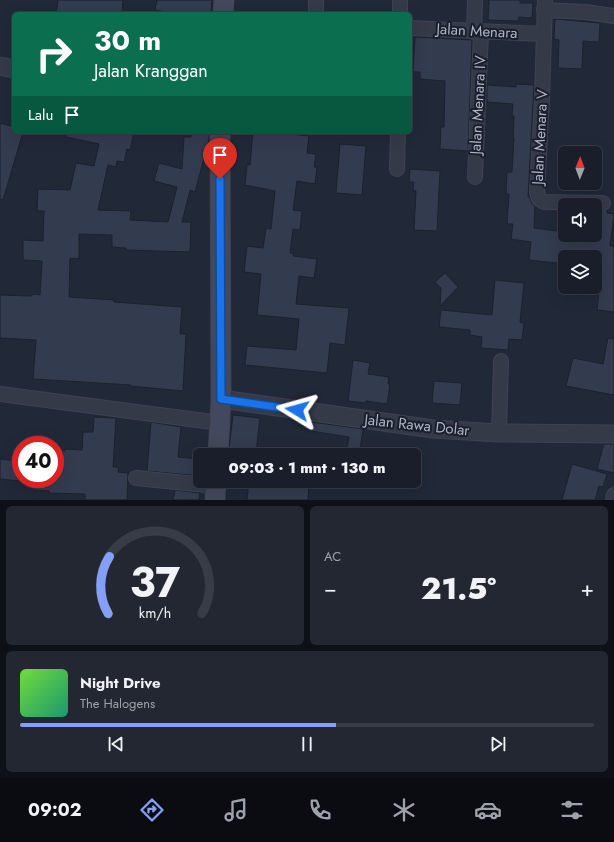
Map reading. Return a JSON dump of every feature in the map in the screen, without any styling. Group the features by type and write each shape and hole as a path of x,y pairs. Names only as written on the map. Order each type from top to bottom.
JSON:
{"main road":[{"path":"223,12 224,0"},
{"path":"218,448 221,399 220,134"}],"street":[{"path":"316,0 316,12"},
{"path":"400,0 400,12"},
{"name":"Jalan Menara IV","path":"475,0 477,32 475,177"},
{"path":"543,34 544,5 614,16"},
{"name":"Jalan Menara","path":"412,28 543,34"},
{"name":"Jalan Menara V","path":"543,34 542,98 536,185 539,199 544,202 603,203"},
{"path":"0,66 12,69"},
{"path":"397,169 398,134"},
{"path":"498,433 501,361"},
{"path":"0,394 220,423"},
{"name":"Jalan Rawa Dolar","path":"221,399 433,429 498,433 614,434"},
{"path":"136,478 216,489"},
{"path":"613,500 614,495"}],"building":[{"path":"58,0 123,0 122,12 56,12"},
{"path":"157,0 212,0 211,12 166,12 155,10"},
{"path":"489,0 520,0 520,3 533,3 532,18 519,17 518,21 488,20"},
{"path":"555,19 600,23 599,42 583,41 582,69 558,68 559,40 554,39"},
{"path":"415,37 472,40 468,151 440,149 441,127 444,127 445,81 420,79 420,72 413,72"},
{"path":"516,84 534,85 528,197 530,197 531,202 535,207 534,228 558,231 558,242 602,242 602,210 607,210 607,213 614,214 610,246 614,246 614,312 597,310 599,294 602,294 602,250 558,250 558,263 529,260 531,242 511,239 513,224 507,224 509,194 506,194 507,172 512,172 514,138 514,116 512,116 513,104 487,102 487,85 516,87"},
{"path":"0,123 12,126 12,134 22,134 3,200 0,199"},
{"path":"67,134 134,134 130,150 127,149 124,162 117,161 116,167 108,165 98,210 131,211 130,220 168,222 177,187 154,181 159,163 182,169 184,137 191,137 192,134 209,134 209,158 204,158 195,192 190,190 182,222 191,222 190,252 126,250 126,248 112,247 112,235 79,234 79,259 70,258 69,297 182,307 180,334 186,334 183,391 130,386 131,385 33,379 36,340 0,338 0,295 40,295 42,261 23,260 23,240 43,241 44,211 37,211 38,189 70,190 76,163 94,166 99,144 66,137"},
{"path":"253,134 290,134 309,136 307,153 316,154 314,167 317,167 315,184 297,181 293,210 302,211 300,230 293,229 290,253 294,254 293,256 317,259 314,278 299,276 296,304 349,308 345,345 330,343 327,373 245,365 247,346 296,350 299,319 257,315 261,274 244,272 247,246 263,248 266,228 271,229 275,191 245,185 247,165 250,165"},
{"path":"340,144 366,146 362,195 336,193"},
{"path":"410,169 440,171 437,231 414,230 416,191 413,191 414,182 409,182"},
{"path":"445,273 458,287 440,306 441,288 435,282"},
{"path":"495,280 524,283 520,322 524,323 522,340 509,339 508,350 481,348 482,337 470,335 470,330 439,327 441,310 492,315"},
{"path":"608,338 614,339 614,395 566,386 573,358 603,364"},
{"path":"353,360 370,363 368,374 389,377 388,384 390,384 387,404 366,401 366,403 348,401"},
{"path":"434,381 462,383 460,405 432,403"},
{"path":"233,415 260,418 256,448 229,448"},
{"path":"94,417 116,418 113,467 119,467 118,472 128,473 127,500 85,500 85,494 49,493 49,491 34,490 34,488 64,488 65,449 82,450 83,432 93,432"},
{"path":"151,422 181,427 178,457 193,458 193,475 147,471"},
{"path":"312,422 363,429 360,448 347,448 349,437 311,431"},
{"path":"604,444 614,444 614,473 597,469"},
{"path":"0,459 12,460 12,480 0,479"},
{"path":"572,464 607,474 603,487 599,486 595,500 562,500"},
{"path":"248,488 309,488 308,500 247,500"},
{"path":"175,490 200,493 199,500 173,500"}],"route":[{"path":"220,179 221,399 297,410"}]}
